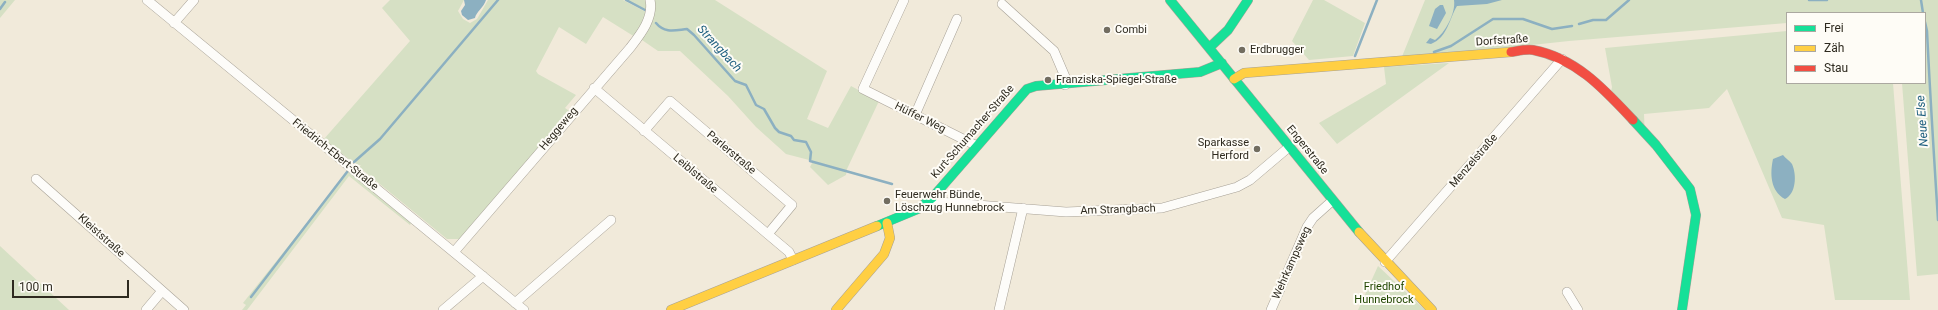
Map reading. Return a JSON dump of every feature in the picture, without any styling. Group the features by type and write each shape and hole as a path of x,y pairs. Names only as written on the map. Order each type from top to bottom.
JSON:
{"street":[{"name":"Friedrich-Ebert-Straße","path":"146,0 524,310"},
{"path":"174,23 194,0"},
{"name":"Heggeweg","path":"454,252 630,48 645,28 650,14 650,0"},
{"name":"Hüffer Weg","path":"904,0 863,89 977,146"},
{"name":"Engerstraße","path":"1170,0 1210,47 1332,201 1385,262 1432,310"},
{"path":"1210,47 1228,30 1248,0"},
{"path":"1002,4 1054,51 1066,78 1066,84"},
{"path":"914,115 957,18"},
{"name":"Dorfstraße","path":"1234,79 1244,73 1532,50 1562,59 1578,67 1605,90 1656,145 1690,189 1696,215 1696,225 1682,310"},
{"name":"Menzelstraße","path":"1385,262 1562,59"},
{"name":"Kurt-Schumacher-Straße","path":"671,310 887,223 918,209 932,198 1021,94 1028,89 1036,86 1200,72 1222,63"},
{"name":"Leiblstraße","path":"594,88 789,252 793,260"},
{"name":"Parlerstraße","path":"644,131 670,102 676,106 792,205 768,234"},
{"name":"Am Strangbach","path":"932,198 939,202 1066,212 1162,208 1237,188 1250,180 1289,147"},
{"name":"Kleiststraße","path":"36,179 184,310"},
{"name":"Wehrkampsweg","path":"1271,310 1307,227 1313,218 1332,201"},
{"path":"999,310 1023,208"},
{"path":"515,303 611,220"},
{"path":"836,310 884,254 890,238 887,223"},
{"path":"443,310 483,276"},
{"path":"146,310 162,291"},
{"path":"1567,292 1578,310"}],"green space":[{"path":"0,0 15,0 0,18"},
{"path":"390,0 464,0 458,11 463,19 470,23 477,19 488,0 623,0 646,12 646,10 628,0 649,0 649,9 635,37 603,17 586,44 559,27 536,71 538,74 576,95 565,108 571,112 462,239 447,239 359,167 361,165 357,165 354,161 351,161 324,139 410,41 382,8"},
{"path":"653,0 715,0 827,71 807,119 828,128 851,86 879,101 847,169 846,175 828,185 810,167 813,161 786,154 756,127 728,96 680,51 658,51 642,40"},
{"path":"1313,0 1324,0 1365,23 1353,56 1309,60 1292,41"},
{"path":"1425,0 1938,0 1938,274 1917,276 1902,84 1926,84 1926,12 1786,12 1786,23 1569,41 1401,59"},
{"path":"1786,31 1786,84 1893,84 1910,300 1835,300 1824,225 1782,218 1727,89 1709,108 1644,114 1645,139 1609,101 1612,87 1605,48"},
{"path":"1449,63 1337,144 1319,123 1386,84 1384,67"},
{"path":"348,171 411,223 410,225 349,176 247,310 242,310 246,305 243,303"},
{"path":"0,246 69,310 0,310"},
{"name":"Friedhof Hunnebrock","path":"1378,266 1425,310 1358,310"}],"water":[{"path":"464,0 486,0 475,18 468,20 462,15 461,11 465,5"},
{"path":"1454,0 1502,0 1487,4 1457,6 1452,15"},
{"path":"1440,5 1443,5 1446,13 1437,29 1429,26 1435,9"},
{"path":"1450,21 1445,32 1437,41 1431,44 1426,43 1430,38 1435,40 1442,33"},
{"path":"1783,155 1792,164 1795,173 1793,189 1789,197 1785,199 1776,191 1772,181 1773,159"}],"waterway":[{"path":"354,162 380,139 498,0"},
{"name":"Strangbach","path":"626,0 645,10"},
{"path":"1355,56 1377,0"},
{"path":"1579,24 1593,20 1606,20 1629,0"},
{"path":"1809,0 1827,0"},
{"name":"Neue Else","path":"1921,0 1923,12"},
{"path":"0,9 5,2"},
{"name":"Strangbach","path":"1434,52 1451,46 1493,19 1523,19 1552,29 1572,26"},
{"name":"Strangbach","path":"656,23 663,29 687,29 694,35 735,81 746,85 756,105 764,109 779,132 791,136 794,140 806,142 811,152 810,161 892,184"},
{"name":"Neue Else","path":"1926,26 1938,220"},
{"path":"251,297 347,172"}],"traffic: fast":[{"path":"1170,0 1359,232"},
{"path":"1210,47 1228,30 1248,0"},
{"path":"877,226 918,209 932,198 1027,89 1036,86 1200,72 1222,63"},
{"path":"1633,120 1656,145 1690,189 1696,215 1682,310"}],"traffic: slow":[{"path":"1234,79 1244,73 1511,52"},
{"path":"836,310 884,254 890,238 887,223"},
{"path":"671,310 877,226"},
{"path":"1359,232 1432,310"}],"traffic: jam":[{"path":"1511,52 1533,50 1548,54 1576,67 1600,86 1633,120"}],"place":[{"name":"Combi","path":"1107,30"},
{"name":"Erdbrugger","path":"1242,50"},
{"name":"Franziska-Spiegel-Straße","path":"1048,80"},
{"name":"Sparkasse Herford","path":"1257,149"},
{"name":"Feuerwehr Bünde, Löschzug Hunnebrock","path":"887,201"}]}
